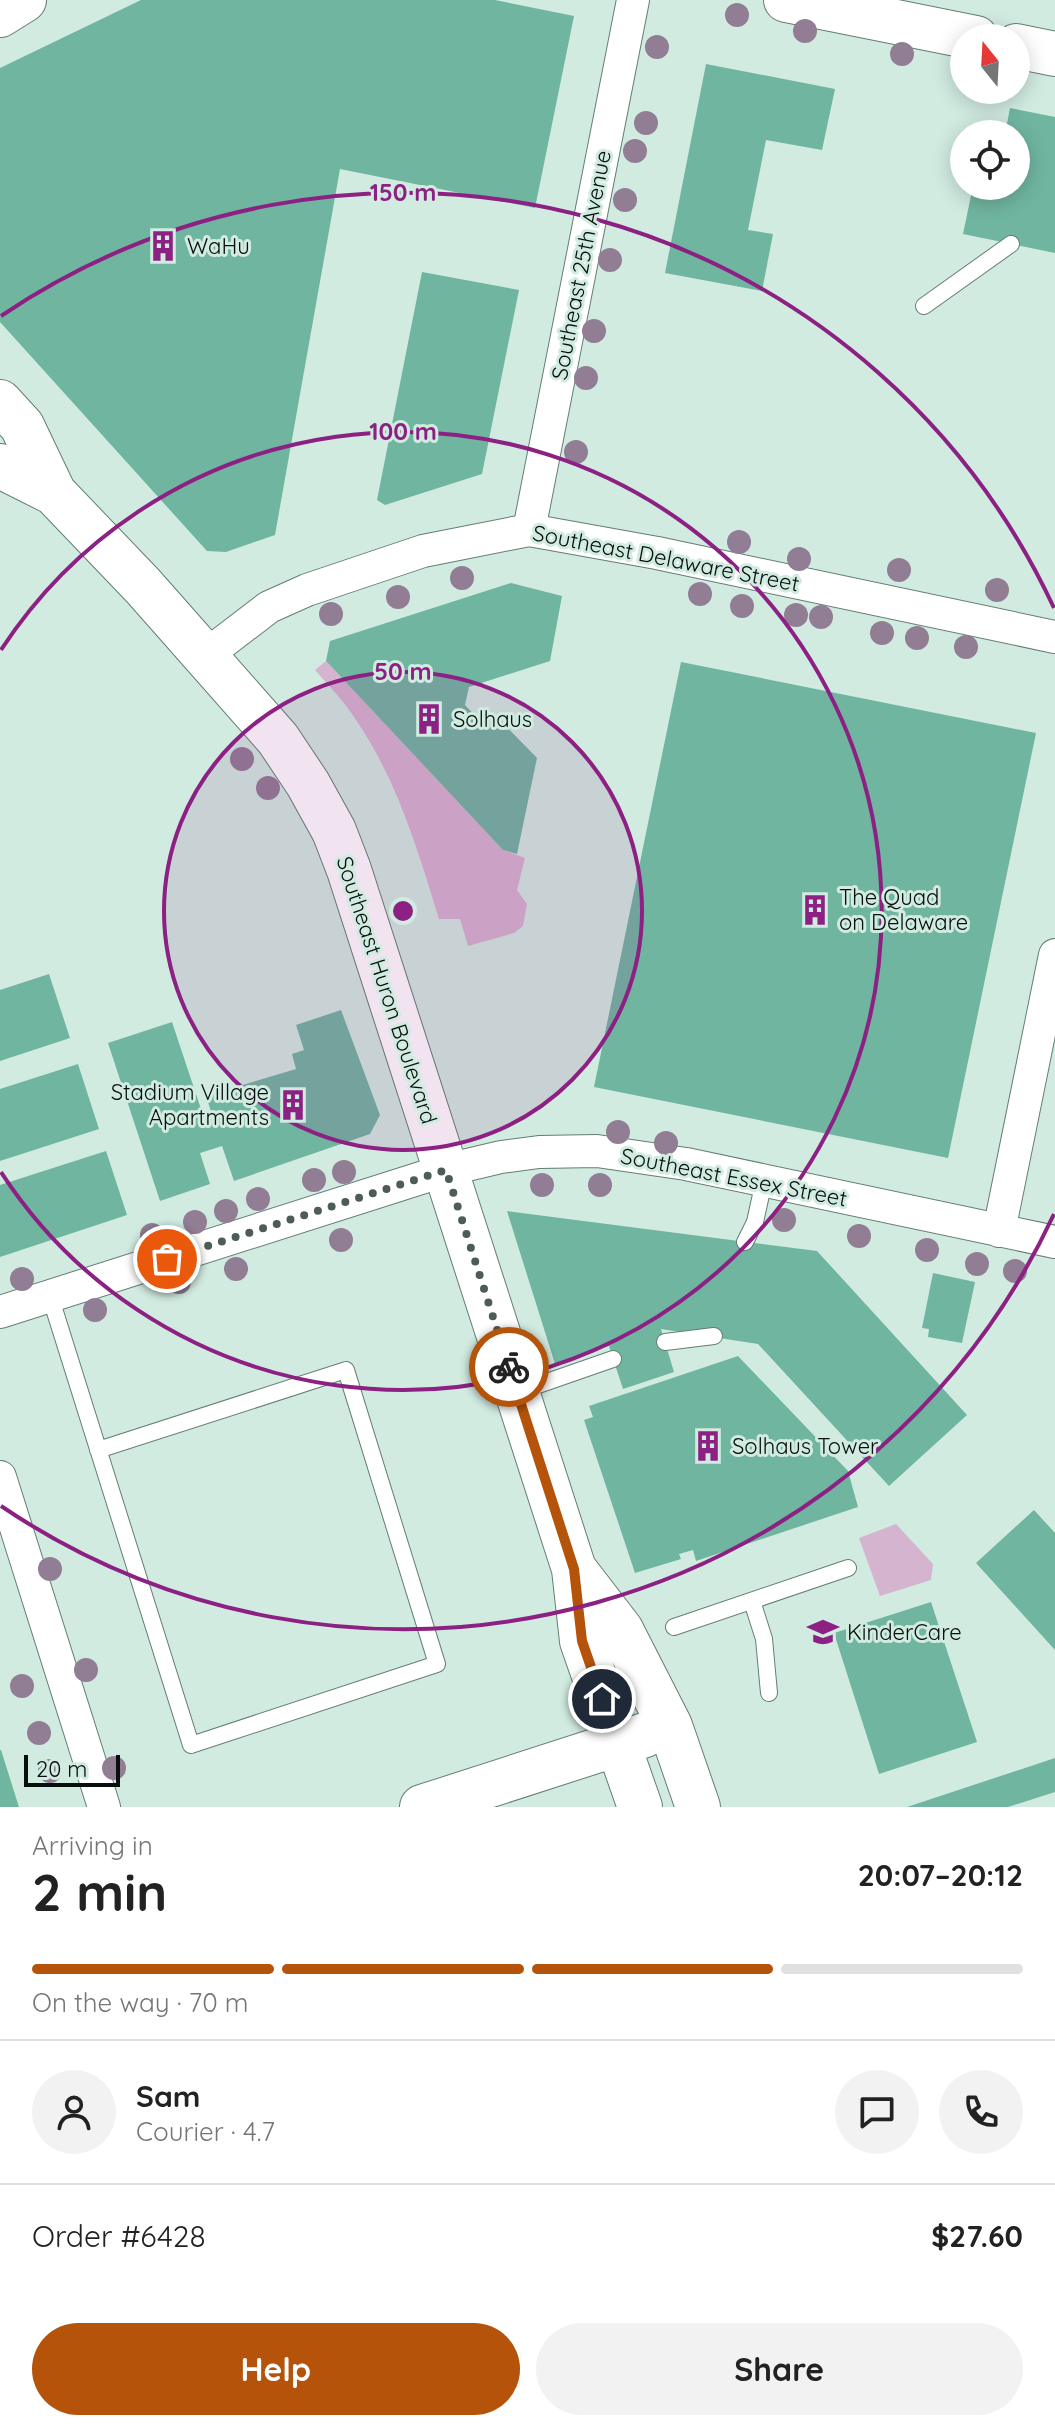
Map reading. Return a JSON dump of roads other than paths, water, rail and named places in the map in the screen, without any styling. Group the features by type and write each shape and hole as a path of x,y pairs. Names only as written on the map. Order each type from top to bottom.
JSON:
{"main road":[{"path":"0,15 24,0"},
{"path":"786,0 950,33"},
{"path":"1030,49 1055,54"},
{"name":"Southeast Huron Boulevard","path":"0,402 22,426 54,493 143,586 278,739 334,831 574,1569 582,1641 640,1807"},
{"name":"Southeast Huron Boulevard","path":"0,466 54,493"},
{"name":"Southeast Huron Boulevard","path":"574,1569 621,1630 670,1726 698,1807"},
{"path":"422,1807 670,1726"}],"street":[{"name":"Southeast 25th Avenue","path":"529,530 633,0"},
{"name":"Southeast Delaware Street","path":"205,656 269,607 307,590 423,551 529,530 657,553 1055,637"},
{"path":"999,1231 1055,955"},
{"name":"Southeast Essex Street","path":"0,1312 446,1170 526,1154 597,1151 686,1164 1055,1242"},
{"path":"0,1477 104,1807"}],"lane":[{"path":"924,306 1011,244"},
{"path":"745,1242 755,1222 764,1181"},
{"path":"50,1296 98,1450 191,1745 437,1664 346,1370 98,1450"},
{"path":"665,1342 714,1336"},
{"path":"517,1392 613,1359"},
{"path":"674,1627 848,1568"},
{"path":"752,1601 764,1639 769,1693"}],"place":[{"name":"WaHu","path":"163,246"},
{"name":"Solhaus","path":"429,719"},
{"name":"The Quad on Delaware","path":"815,910"},
{"name":"Stadium Village Apartments","path":"293,1105"},
{"name":"Solhaus Tower","path":"708,1446"},
{"name":"KinderCare","path":"823,1632"}]}
